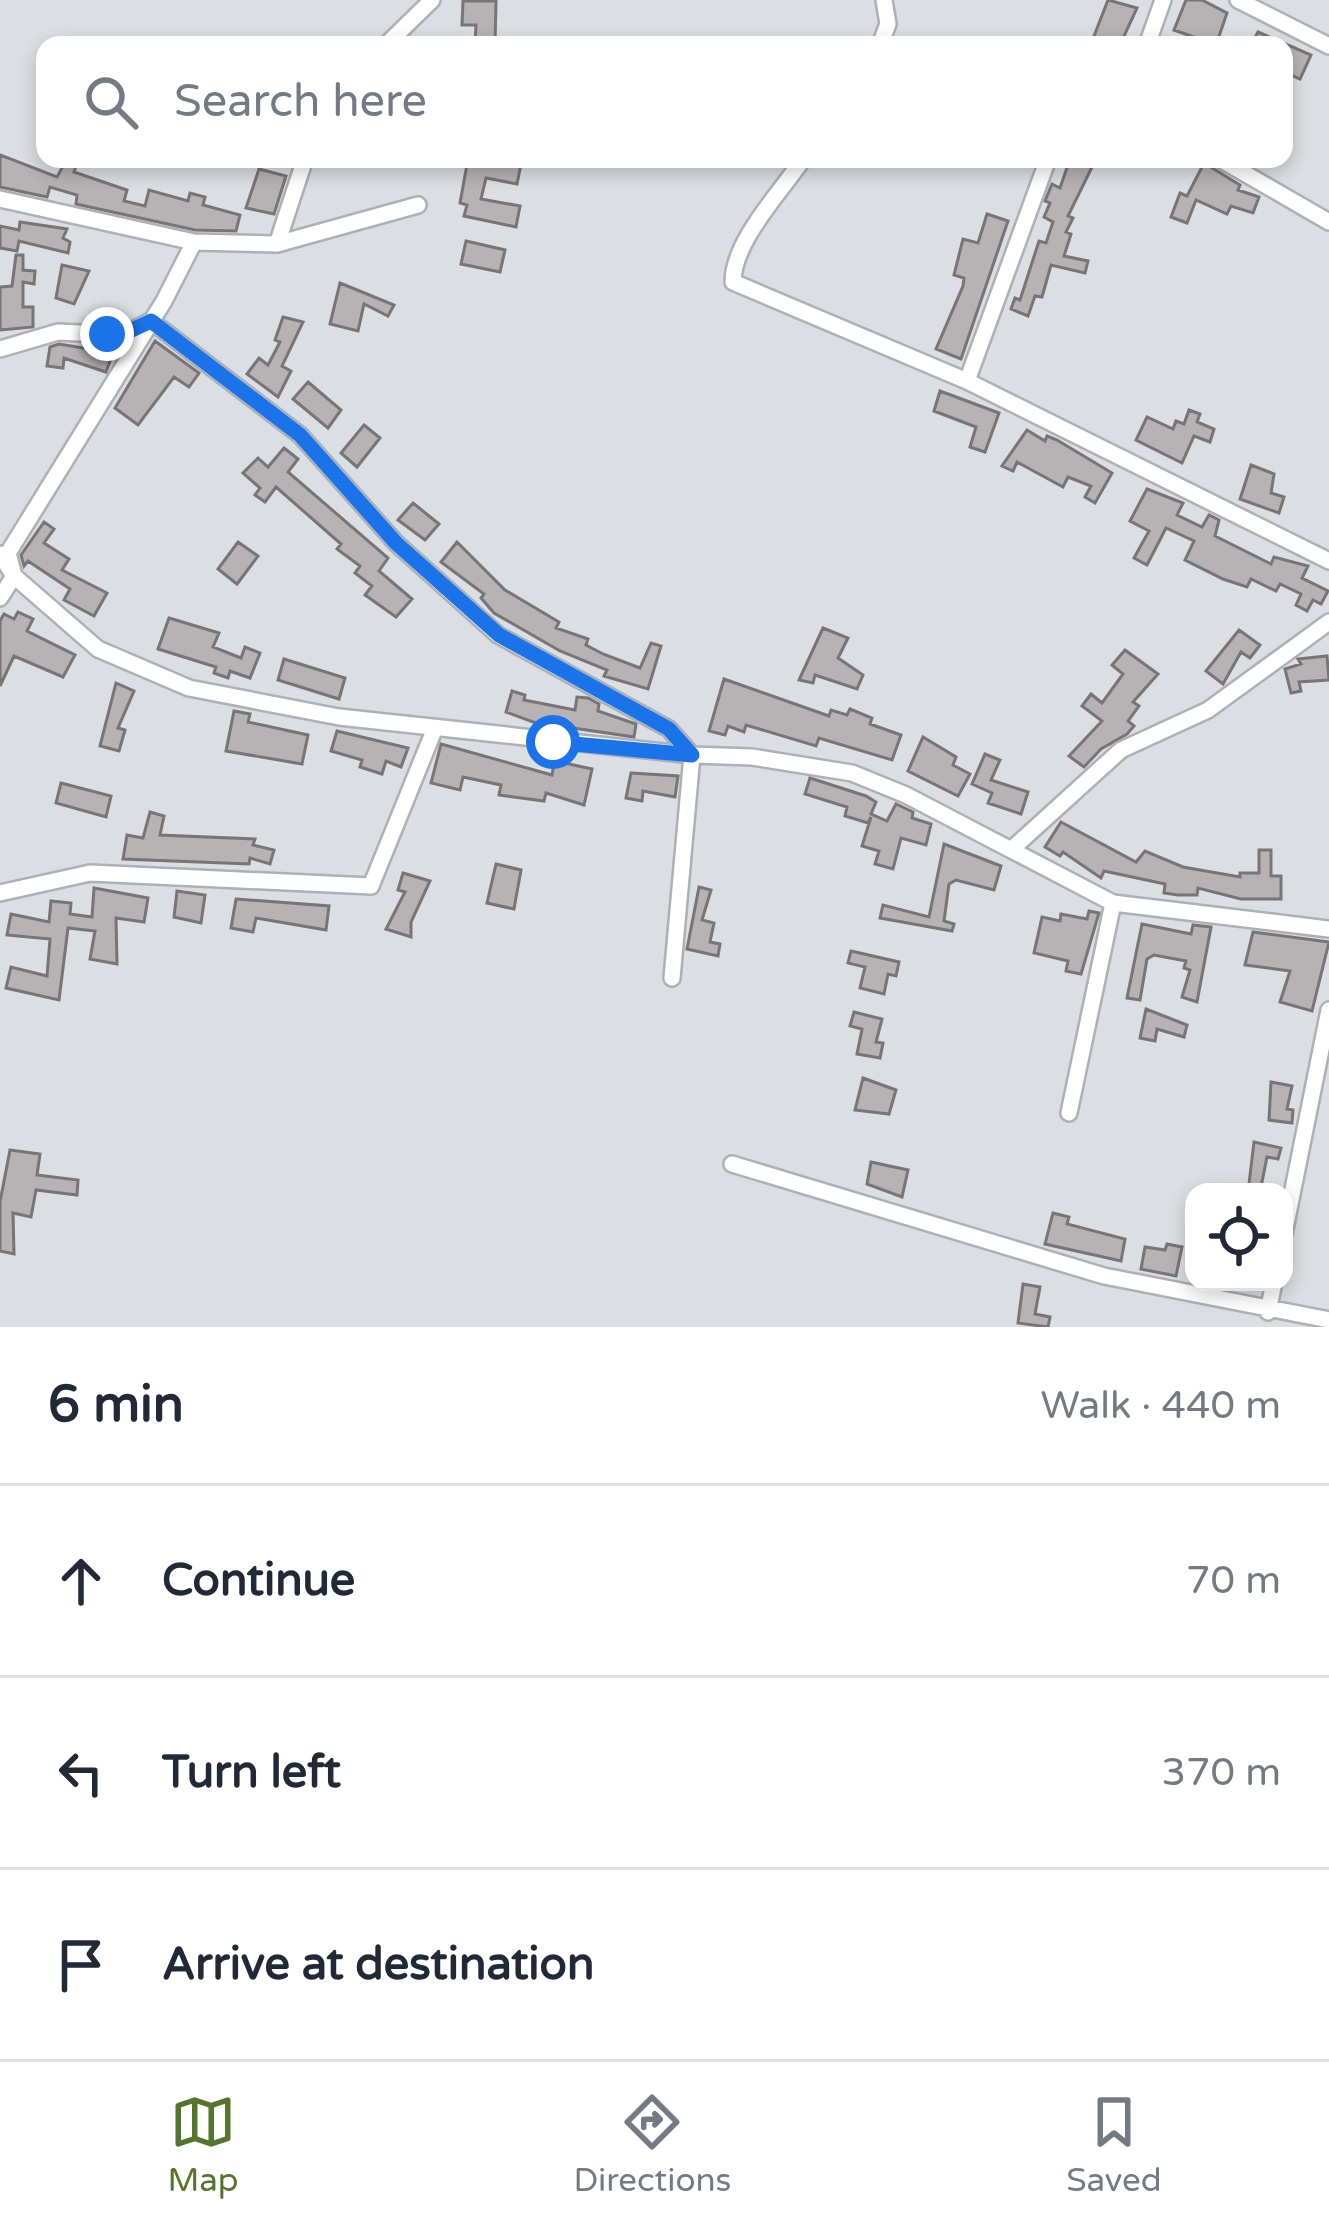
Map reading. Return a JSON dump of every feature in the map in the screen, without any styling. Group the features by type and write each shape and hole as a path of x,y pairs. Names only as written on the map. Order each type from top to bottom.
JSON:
{"street":[{"path":"395,36 432,0"},
{"path":"883,36 888,24 884,0"},
{"path":"1150,36 1163,0"},
{"path":"1238,0 1329,46"},
{"path":"277,244 301,168"},
{"path":"797,168 733,269 733,282 967,381 1329,561"},
{"path":"967,381 1045,168"},
{"path":"1236,168 1329,222"},
{"path":"0,199 194,242 277,244 418,206"},
{"path":"0,598 14,577 8,553 151,321 194,242"},
{"path":"0,349 58,332 123,334 151,321"},
{"path":"151,321 300,435 396,543 499,635 669,729 692,755 672,978"},
{"path":"0,554 14,577 98,650 189,688 435,728 752,757 852,773 1012,848 1113,903 1329,929"},
{"path":"1012,848 1121,750 1208,710 1329,622"},
{"path":"0,892 90,873 371,886 435,728"},
{"path":"1069,1114 1113,903"},
{"path":"1293,1189 1329,1010"},
{"path":"732,1165 998,1247 1268,1312 1329,1320"},
{"path":"1268,1312 1272,1291"}],"building":[{"path":"1108,0 1137,8 1124,36 1094,36"},
{"path":"1186,0 1202,0 1227,13 1219,36 1191,36 1174,30"},
{"path":"463,1 496,1 495,36 475,36 476,25 462,25"},
{"path":"1293,47 1311,55 1300,79 1293,76"},
{"path":"0,155 57,177 62,168 75,168 74,172 127,190 124,201 145,206 149,190 188,201 190,193 205,197 203,205 240,215 236,231 195,230 76,204 77,195 50,187 47,197 0,187"},
{"path":"466,168 520,168 517,184 486,178 481,199 520,206 516,227 464,216 467,205 460,203"},
{"path":"1067,168 1092,168 1068,216 1073,218 1064,256 1088,261 1085,273 1051,265 1042,297 1035,296 1028,316 1011,309 1015,298 1020,300 1039,241 1046,243 1053,222 1044,217 1050,203 1045,201 1052,184 1060,188"},
{"path":"1201,168 1212,168 1240,185 1238,190 1259,197 1253,213 1231,206 1227,214 1196,200 1187,223 1171,217 1180,193 1187,196"},
{"path":"259,169 286,176 274,214 246,208"},
{"path":"987,214 1008,221 961,359 936,349 963,286 964,278 954,275 963,239 978,243"},
{"path":"20,222 67,229 63,238 70,242 68,253 19,241 17,251 0,248 0,226 19,230"},
{"path":"466,241 505,250 500,272 461,264"},
{"path":"16,255 23,255 23,270 35,271 34,284 23,282 23,307 33,307 33,327 0,330 0,287 12,286"},
{"path":"62,265 89,271 74,304 56,298"},
{"path":"340,283 394,305 388,316 364,304 358,331 330,324"},
{"path":"283,317 303,322 282,366 291,371 278,397 247,374 259,358 268,365 280,342 275,340"},
{"path":"155,341 199,373 189,387 174,377 138,425 115,408"},
{"path":"50,347 115,348 106,372 64,358 63,368 47,366"},
{"path":"308,382 341,410 328,428 293,399"},
{"path":"940,391 999,413 985,452 970,447 976,427 934,411"},
{"path":"1189,410 1200,414 1197,422 1214,429 1210,442 1194,436 1182,463 1136,440 1147,417 1173,429 1176,421 1184,424"},
{"path":"364,425 380,438 357,467 341,453"},
{"path":"1027,430 1045,441 1047,436 1057,440 1112,473 1095,503 1085,497 1091,486 1068,477 1063,487 1017,462 1013,471 1002,466"},
{"path":"284,448 298,459 288,472 388,558 379,571 412,599 396,617 365,595 372,586 355,573 360,566 337,549 341,544 276,487 265,502 255,495 260,488 243,473 258,458 268,467"},
{"path":"1251,465 1274,474 1271,493 1284,497 1279,513 1240,499"},
{"path":"1147,489 1183,503 1177,515 1202,527 1209,515 1219,520 1215,536 1271,564 1274,557 1308,566 1302,578 1328,591 1321,604 1313,600 1307,611 1296,605 1301,594 1280,584 1276,591 1251,579 1247,587 1223,579 1185,560 1194,541 1166,528 1147,565 1134,558 1149,531 1130,521"},
{"path":"413,503 439,524 425,540 398,520"},
{"path":"44,522 54,529 44,543 69,559 62,570 107,593 94,616 64,600 70,589 28,561 24,566 21,555"},
{"path":"238,542 258,556 237,584 218,569"},
{"path":"457,542 505,590 559,622 556,628 588,639 586,645 603,654 640,668 651,643 661,646 648,689 604,676 607,670 560,651 494,613 481,598 484,594 441,562"},
{"path":"18,612 33,619 27,631 75,655 63,677 14,656 0,686 0,621 4,614 14,619"},
{"path":"169,618 219,633 213,647 241,658 245,647 260,653 250,678 230,671 228,678 214,673 216,667 158,649"},
{"path":"823,628 848,638 838,658 863,675 857,689 815,675 813,683 799,680"},
{"path":"1239,630 1260,645 1250,658 1241,652 1223,684 1206,671"},
{"path":"1125,650 1158,674 1133,702 1139,706 1128,721 1134,726 1084,767 1069,756 1102,721 1082,706 1091,694 1102,703 1123,674 1112,665"},
{"path":"1327,656 1329,680 1299,682 1301,691 1291,693 1285,669 1301,664 1298,659"},
{"path":"284,659 345,678 339,699 278,680"},
{"path":"724,679 829,716 831,710 847,715 850,709 872,718 870,724 901,735 892,760 819,738 816,746 746,725 744,732 728,726 725,735 709,731"},
{"path":"116,683 134,691 118,728 125,730 119,751 100,746"},
{"path":"512,691 525,695 524,700 575,710 577,697 588,698 599,704 598,711 636,724 634,737 533,722 506,712"},
{"path":"234,711 250,714 248,722 308,735 302,764 226,751"},
{"path":"337,731 408,748 401,767 386,761 382,774 360,767 362,760 331,751"},
{"path":"923,737 956,757 953,765 970,774 958,796 908,771"},
{"path":"441,744 552,775 555,756 569,758 569,764 592,769 584,805 546,793 544,801 499,795 501,785 463,777 460,790 431,783"},
{"path":"985,754 1000,760 991,780 1028,792 1021,814 988,803 992,793 972,784"},
{"path":"631,773 678,776 675,797 643,791 642,801 626,798"},
{"path":"810,778 866,796 876,802 871,814 887,821 896,804 913,812 912,818 931,824 926,845 901,838 893,869 875,864 879,851 862,846 871,817 868,823 845,816 847,807 805,794"},
{"path":"61,783 111,796 106,817 56,803"},
{"path":"150,812 164,816 160,835 255,839 253,845 274,850 270,864 250,858 249,864 123,859 127,835 143,838"},
{"path":"1061,822 1136,862 1145,851 1183,867 1240,877 1240,873 1259,873 1259,850 1271,850 1271,876 1281,876 1281,899 1241,899 1198,888 1197,895 1178,895 1164,893 1165,884 1104,871 1101,878 1063,852 1060,856 1045,847"},
{"path":"944,844 1001,866 994,890 956,880 949,884 944,921 954,924 952,931 880,918 883,905 929,917"},
{"path":"496,864 521,870 514,909 487,903"},
{"path":"403,873 430,881 411,922 411,937 386,929 405,892 398,890"},
{"path":"699,887 711,890 702,920 714,923 710,942 720,944 718,956 687,949"},
{"path":"94,888 148,898 144,922 116,918 117,964 90,959 95,931 68,928 59,1000 6,988 11,967 47,976 50,939 7,935 11,914 49,922 51,901 71,903 70,914 92,917"},
{"path":"177,891 205,895 201,923 174,917"},
{"path":"236,899 329,906 326,930 256,918 253,932 231,928"},
{"path":"1089,911 1099,913 1081,974 1066,971 1068,961 1034,953 1042,917 1060,921 1061,914 1087,919"},
{"path":"1142,924 1191,934 1193,925 1211,927 1197,1002 1182,997 1190,970 1184,968 1186,961 1154,955 1147,959 1140,1000 1127,998"},
{"path":"1253,932 1329,942 1312,1011 1280,1002 1290,971 1245,965"},
{"path":"851,951 899,962 896,976 888,974 884,994 860,988 865,967 848,963"},
{"path":"1146,1009 1187,1025 1184,1037 1157,1029 1155,1041 1140,1038"},
{"path":"854,1012 882,1019 876,1042 883,1043 880,1058 857,1054 862,1029 850,1026"},
{"path":"863,1078 896,1090 889,1114 855,1110"},
{"path":"1271,1082 1292,1086 1287,1109 1293,1110 1292,1123 1269,1120"},
{"path":"1254,1142 1281,1148 1278,1159 1267,1157 1262,1183 1249,1183"},
{"path":"10,1150 40,1154 37,1175 78,1180 77,1195 36,1190 31,1217 13,1213 14,1254 0,1251 0,1202"},
{"path":"871,1162 908,1170 902,1197 867,1184"},
{"path":"1053,1213 1069,1217 1067,1224 1125,1239 1121,1261 1045,1244"},
{"path":"1167,1244 1182,1247 1176,1276 1141,1269 1145,1247 1165,1250"},
{"path":"1023,1284 1040,1287 1035,1314 1050,1317 1048,1327 1018,1323"}],"route":[{"path":"107,334 123,334 151,321 191,348 300,435 396,543 499,635 669,729 692,755 553,742"}]}
